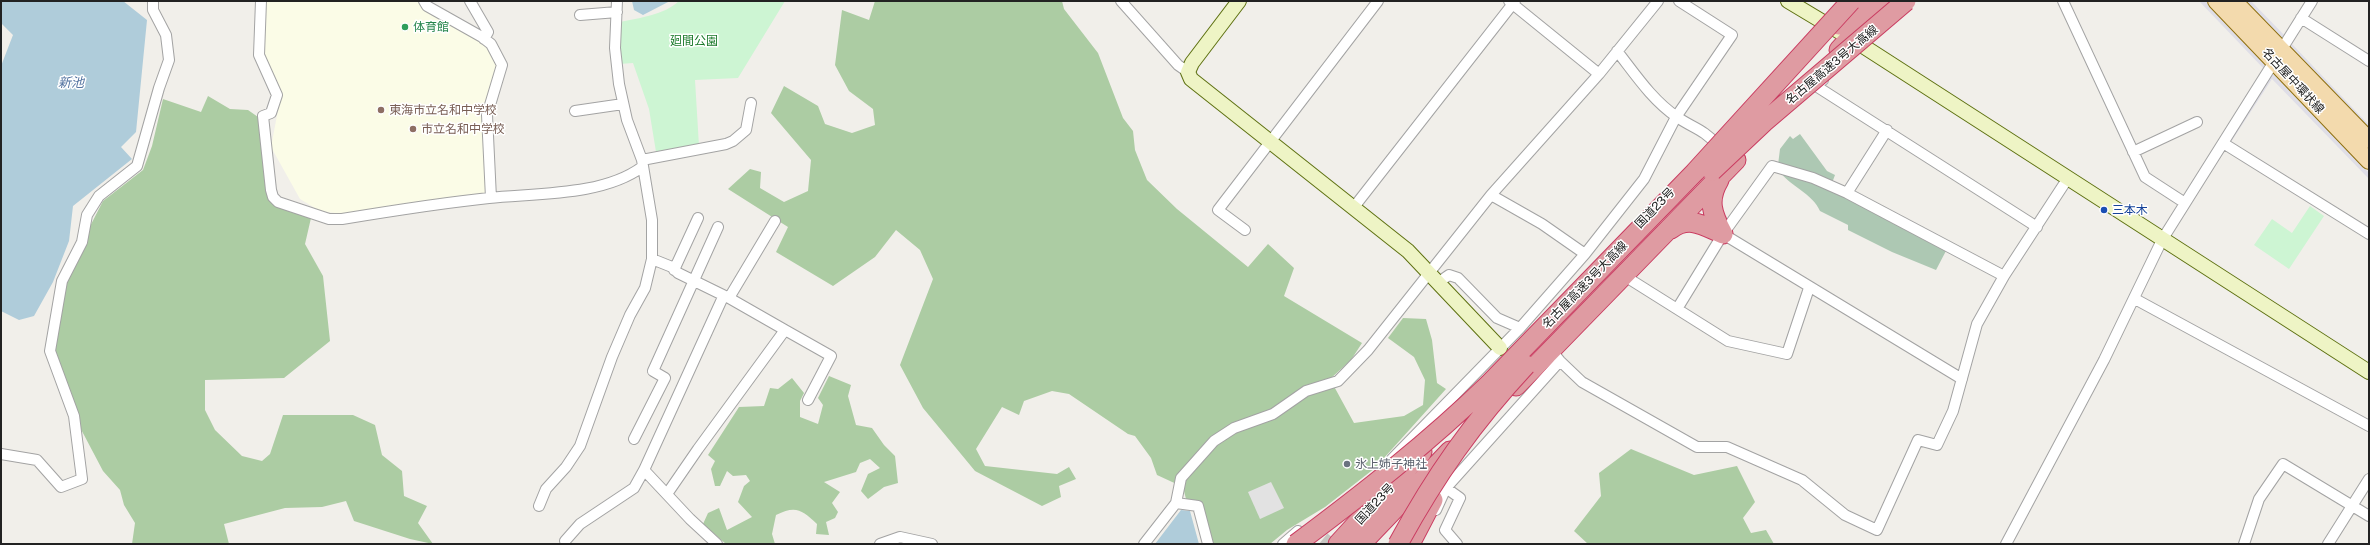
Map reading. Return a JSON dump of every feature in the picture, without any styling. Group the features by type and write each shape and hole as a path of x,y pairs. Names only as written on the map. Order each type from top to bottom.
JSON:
{"highway":[{"name":"国道23号","path":"1361,544 1439,466 1556,356 1623,275 1724,172 1854,22 1865,1"},
{"name":"国道23号","path":"1854,22 1887,1"},
{"path":"1854,22 1862,33 1898,1"},
{"name":"名古屋高速3号大高線","path":"1398,544 1439,466 1519,372 1703,180 1764,122 1906,1"},
{"name":"国道23号","path":"1331,542 1716,144 1834,29 1843,12 1854,22"},
{"name":"名古屋高速3号大高線","path":"1296,544 1367,492 1454,418 1489,384 1695,172 1854,22"},
{"path":"1723,234 1711,208 1713,191 1724,172"},
{"path":"1659,238 1678,224 1690,220 1723,234"},
{"path":"1372,544 1439,466"},
{"path":"1410,544 1437,490 1439,466"}],"main road":[{"name":"名古屋中環状線","path":"2216,1 2369,140"},
{"name":"名古屋中環状線","path":"2234,1 2277,55 2369,161"}],"street":[{"path":"1,454 38,460 61,487 82,478 74,416 50,351 62,281 82,242 87,215 99,196 137,166 159,88 169,60 166,35 153,10 153,1"},
{"path":"261,1 259,55 277,95 271,113 263,116 263,127 273,197 278,202 330,219 342,219 491,198 585,189 608,183 642,163 733,141 746,130 751,103"},
{"path":"470,1 488,32 484,39"},
{"path":"539,506 546,489 566,467 580,446 612,357 630,315 645,288 652,259 652,220 642,163 623,104 615,48 617,1"},
{"path":"1121,1 1178,65 1188,72 1195,84 1354,207 1408,251 1500,348"},
{"path":"1188,72 1192,63 1239,1"},
{"path":"1245,230 1218,210 1269,141 1378,1"},
{"path":"1144,544 1176,503 1181,478 1214,441 1234,428 1273,414 1306,391 1338,381 1368,350 1434,278 1491,195 1599,74 1658,1"},
{"path":"1282,544 1373,476 1520,328 1585,254 1644,179 1676,117 1732,35 1679,1"},
{"path":"1788,1 1834,29 1914,1"},
{"path":"2062,1 2145,176 2185,203"},
{"path":"2006,544 2135,299 2162,240 2312,1"},
{"path":"1354,207 1512,2 1599,74"},
{"path":"429,3 491,44 502,65 486,115 491,198"},
{"path":"580,15 617,12"},
{"path":"2301,18 2369,61"},
{"path":"1854,22 1816,86 2038,227"},
{"path":"1854,22 2068,178 2369,372"},
{"path":"1617,51 1652,95 1676,117 1708,133 1716,144"},
{"path":"575,111 623,104"},
{"path":"2133,152 2196,122"},
{"path":"1847,192 1887,130"},
{"path":"2223,143 2369,234"},
{"path":"1677,309 1723,234 1772,166 1813,178 1847,192 2004,276"},
{"path":"1420,544 1446,488 1556,356 1582,382 1697,447 1726,448 1802,480 1845,515 1876,530 1918,440 1937,445 1953,411 1977,324 2004,276 2038,227 2068,178"},
{"path":"1491,195 1542,224 1585,254"},
{"path":"674,270 698,218"},
{"path":"565,541 580,524 634,488 726,297 775,220"},
{"path":"634,439 666,378 653,371 718,227"},
{"path":"1723,234 1809,288 1962,379"},
{"path":"652,259 726,297 831,356 808,400"},
{"path":"1434,278 1449,275 1458,278 1497,318 1520,328"},
{"path":"1623,275 1728,341 1787,354 1809,288"},
{"path":"2135,299 2369,426"},
{"path":"667,494 698,449 786,330"},
{"path":"2244,544 2259,499 2283,464 2369,516"},
{"path":"644,470 717,544"},
{"path":"2328,544 2369,479"},
{"path":"1446,488 1460,498 1445,530 1457,544"},
{"path":"1176,503 1198,506 1208,544"},
{"path":"1309,523 1331,542"},
{"path":"880,544 900,537 932,544"}],"shaded area":[{"name":"東海市立名和中学校","path":"264,1 420,1 488,44 499,65 483,115 487,190 481,196 343,214 320,211 300,199 271,147 279,105 263,54"},
{"path":"2199,1 2206,1 2264,62 2264,69"},
{"path":"2244,1 2251,1 2285,36 2281,38"},
{"path":"2292,44 2369,125 2369,132 2290,48"},
{"path":"2272,74 2276,76 2369,173 2369,179 2272,79 2231,142 2229,141"},
{"path":"1800,134 1827,171 1835,175 1832,183 1778,165 1780,149 1790,136 1793,139"},
{"path":"1779,171 1812,180 1947,249 1936,270 1892,252 1848,230 1848,225 1820,211 1817,205 1807,195"},
{"path":"1271,482 1284,508 1260,519 1248,492"}],"green space":[{"name":"廻間公園","path":"679,1 785,1 738,78 695,80 699,146 657,158 649,109 633,63 619,64 620,22 659,13 673,6"},
{"path":"875,1 1062,1 1064,9 1098,53 1123,118 1133,131 1135,150 1147,180 1177,209 1248,267 1268,244 1294,268 1284,296 1362,343 1351,360 1330,379 1354,423 1404,416 1423,405 1425,380 1414,357 1388,338 1403,318 1426,319 1432,340 1437,383 1446,389 1375,468 1325,507 1287,530 1270,544 1212,544 1201,505 1187,503 1183,487 1157,475 1151,458 1135,436 1128,434 1069,394 1052,391 1024,401 1019,415 1002,407 976,449 985,466 1057,474 1069,467 1076,479 1059,486 1061,497 1042,506 975,471 923,408 900,365 933,279 920,250 896,230 875,257 833,286 776,252 788,227 728,189 750,169 761,172 760,188 784,202 808,191 811,160 771,113 784,86 818,106 825,124 852,133 875,125 873,109 849,91 835,65 842,10 869,20"},
{"path":"208,96 230,109 248,110 258,117 279,206 311,218 305,244 323,276 330,341 284,378 205,380 205,410 215,430 242,456 262,461 270,454 283,415 353,415 375,425 382,455 402,471 404,496 427,506 418,523 433,544 410,539 354,521 346,501 322,507 285,508 224,524 229,544 132,544 135,523 124,505 120,490 103,471 74,416 50,351 62,281 103,201 143,170 152,146 163,99 201,112"},
{"path":"2310,206 2324,216 2289,269 2254,245 2272,219 2292,233"},
{"path":"829,376 851,385 848,396 856,425 872,428 884,445 895,456 898,483 884,487 868,499 861,491 868,474 880,468 870,459 860,463 856,472 824,482 840,492 832,503 838,512 835,518 826,522 829,535 816,534 817,524 807,515 798,510 789,510 776,515 772,534 775,544 726,544 703,524 708,513 719,508 727,530 752,517 738,502 744,486 750,481 746,475 733,476 727,471 720,486 715,486 711,469 715,461 708,455 739,407 764,406 770,388 778,389 792,378 804,393 800,401 800,417 818,424 823,405 818,398"},
{"path":"1631,449 1694,475 1737,466 1755,502 1743,518 1751,533 1766,530 1774,544 1588,544 1574,531 1601,496 1599,473"}],"water":[{"name":"新池","path":"1,1 123,1 147,20 136,132 121,147 132,159 73,206 69,241 53,282 34,316 19,320 1,311 1,66 13,35 1,23"},
{"path":"632,1 670,1 643,15 634,10"},
{"path":"1181,510 1190,511 1199,544 1155,544"}],"tunnel":[{"path":"1323,539 1329,544"}],"place":[{"name":"体育館","path":"405,27"},
{"name":"東海市立名和中学校","path":"381,110"},
{"name":"市立名和中学校","path":"413,129"},
{"name":"三本木","path":"2104,210"},
{"name":"氷上姉子神社","path":"1347,464"}]}
